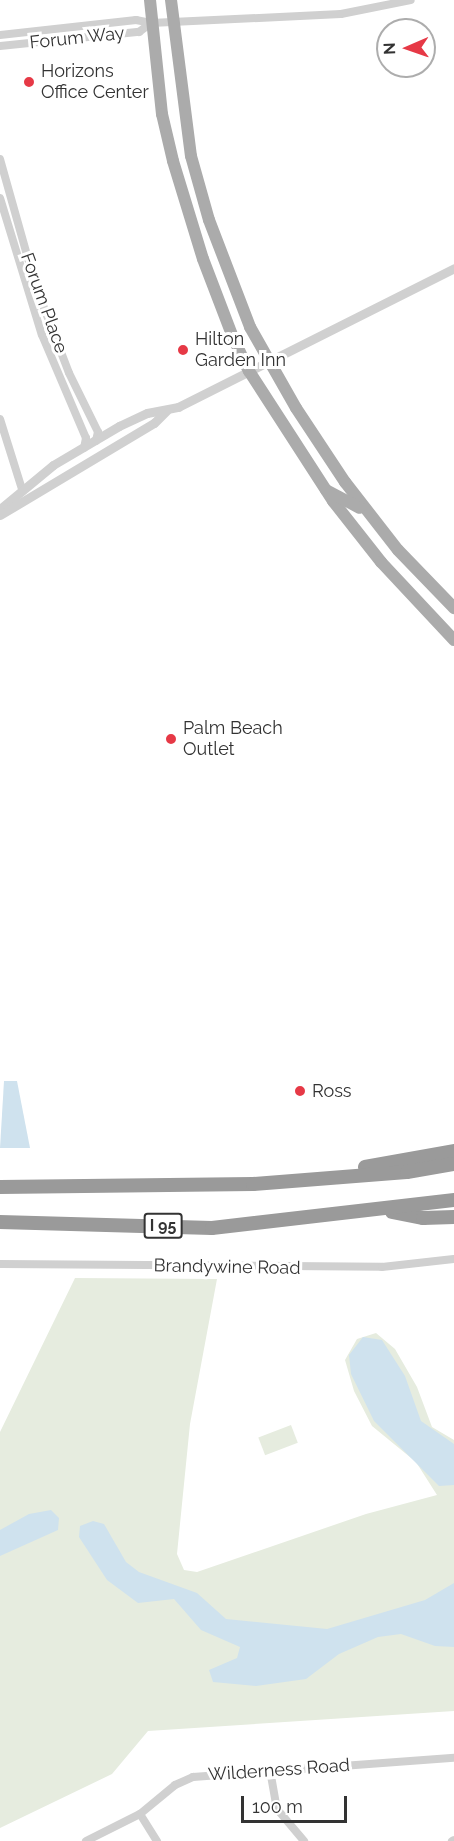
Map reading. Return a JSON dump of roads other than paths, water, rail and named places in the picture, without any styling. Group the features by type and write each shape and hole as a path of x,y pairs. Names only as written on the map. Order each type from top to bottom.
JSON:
{"highway":[{"path":"253,1184 454,1151"},
{"path":"0,1187 253,1184 407,1172 454,1164"},
{"name":"I 95","path":"0,1222 212,1228 454,1200"},
{"path":"379,1210 423,1218 454,1217"}],"main road":[{"path":"150,0 162,114 182,194 219,303 249,371 326,490 381,562 454,640"},
{"path":"171,0 185,128 199,186 237,298 268,361 319,445 372,519 424,581 454,608"},
{"path":"326,490 349,501 372,519"}],"street":[{"name":"Forum Way","path":"0,35 136,20 151,23 341,14 411,0"},
{"name":"Forum Way","path":"0,46 139,32 151,23"},
{"name":"Forum Place","path":"0,159 36,287 69,373 98,432 96,441"},
{"name":"Forum Place","path":"0,198 42,335 86,438 83,449"},
{"path":"0,515 154,423 167,410 454,268"},
{"path":"0,509 53,465 147,412 167,410"},
{"path":"0,419 22,489"},
{"path":"87,461 96,441"},
{"name":"Brandywine Road","path":"0,1263 382,1267 454,1259"},
{"name":"Wilderness Road","path":"86,1841 140,1814 175,1785 193,1777 454,1758"},
{"path":"270,1770 277,1809 304,1841"},
{"path":"140,1814 157,1841"}],"water":[{"path":"4,1081 17,1081 30,1148 0,1148"},
{"path":"363,1337 382,1340 405,1376 421,1421 454,1444 454,1485 439,1486 374,1421 351,1374 349,1355"},
{"path":"51,1510 59,1518 58,1530 0,1556 0,1530 29,1514"},
{"path":"93,1521 104,1524 126,1562 139,1572 197,1593 226,1619 327,1629 425,1600 454,1583 454,1647 435,1646 401,1634 378,1637 339,1654 306,1679 256,1686 213,1682 209,1670 237,1658 240,1647 201,1630 174,1599 138,1603 107,1580 79,1537 80,1526"}],"place":[{"name":"Horizons Office Center","path":"29,82"},
{"name":"Hilton Garden Inn","path":"183,350"},
{"name":"Palm Beach Outlet","path":"171,739"},
{"name":"Ross","path":"300,1091"}]}
